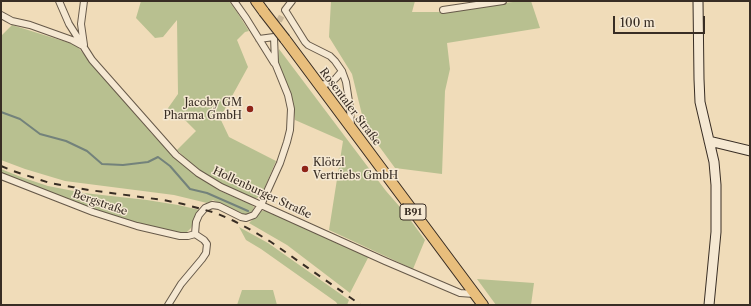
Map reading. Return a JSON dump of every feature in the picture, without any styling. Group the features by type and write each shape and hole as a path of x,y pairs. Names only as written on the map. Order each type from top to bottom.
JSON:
{"main road":[{"name":"Rosentaler Straße","path":"256,1 483,305"},
{"path":"698,1 700,102 714,162 717,207 709,305"},
{"path":"709,141 750,151"}],"street":[{"path":"58,1 69,24 84,46"},
{"name":"Hollenburger Straße","path":"84,1 81,24 84,46 92,60 176,155 198,173 221,187 385,262 460,293 474,294"},
{"path":"168,305 181,284 206,253 207,244 195,234 196,222 199,215 205,208 212,205 219,206 241,217 246,218 254,215 261,204 288,142 291,125 291,109 288,95 274,63 234,1"},
{"path":"292,1 285,10 305,42 330,56 342,71 346,82 352,129"},
{"path":"443,10 503,1"},
{"path":"1,15 12,21 72,40 84,46"},
{"path":"259,39 274,37 274,63"},
{"path":"319,85 332,82 342,71"},
{"name":"Bergstraße","path":"1,176 93,212 137,226 180,236 195,234"}],"green space":[{"path":"141,1 229,1 249,31 245,32 237,40 248,67 220,118 229,137 276,161 261,196 254,199 222,185 199,171 177,150 196,131 186,121 166,111 178,94 177,20 163,37 155,38 136,18"},
{"path":"331,1 415,1 412,12 442,12 495,4 531,1 540,28 447,43 450,69 445,91 442,174 395,168 365,127 352,74 329,37"},
{"path":"12,25 76,45 152,134 174,156 194,174 220,191 254,207 251,214 244,216 213,200 207,203 174,195 65,181 1,160 1,36"},
{"path":"279,49 386,191 406,214 425,240 413,269 329,230 343,141 295,120 293,101 278,61"},
{"path":"1,169 48,186 84,193 147,200 200,210 191,228 186,233 179,233 96,211 1,174"},
{"path":"261,211 266,211 369,256 350,293 287,245 249,223"},
{"path":"239,227 268,243 349,300 347,305 338,305 336,302 261,249 246,240"},
{"path":"477,279 534,283 531,305 496,305"},
{"path":"242,290 273,290 277,305 237,305"}],"waterway":[{"path":"1,112 20,119 40,134 66,141 87,151 102,164 123,165 148,162 158,157 170,166 190,189 207,193 248,211"}],"tunnel":[{"path":"276,30 285,10"}],"railway":[{"path":"1,166 50,183 163,200 216,213 253,231 271,242 361,305"}],"place":[{"name":"Jacoby GM Pharma GmbH","path":"250,109"},
{"name":"Klötzl Vertriebs GmbH","path":"305,169"}]}
